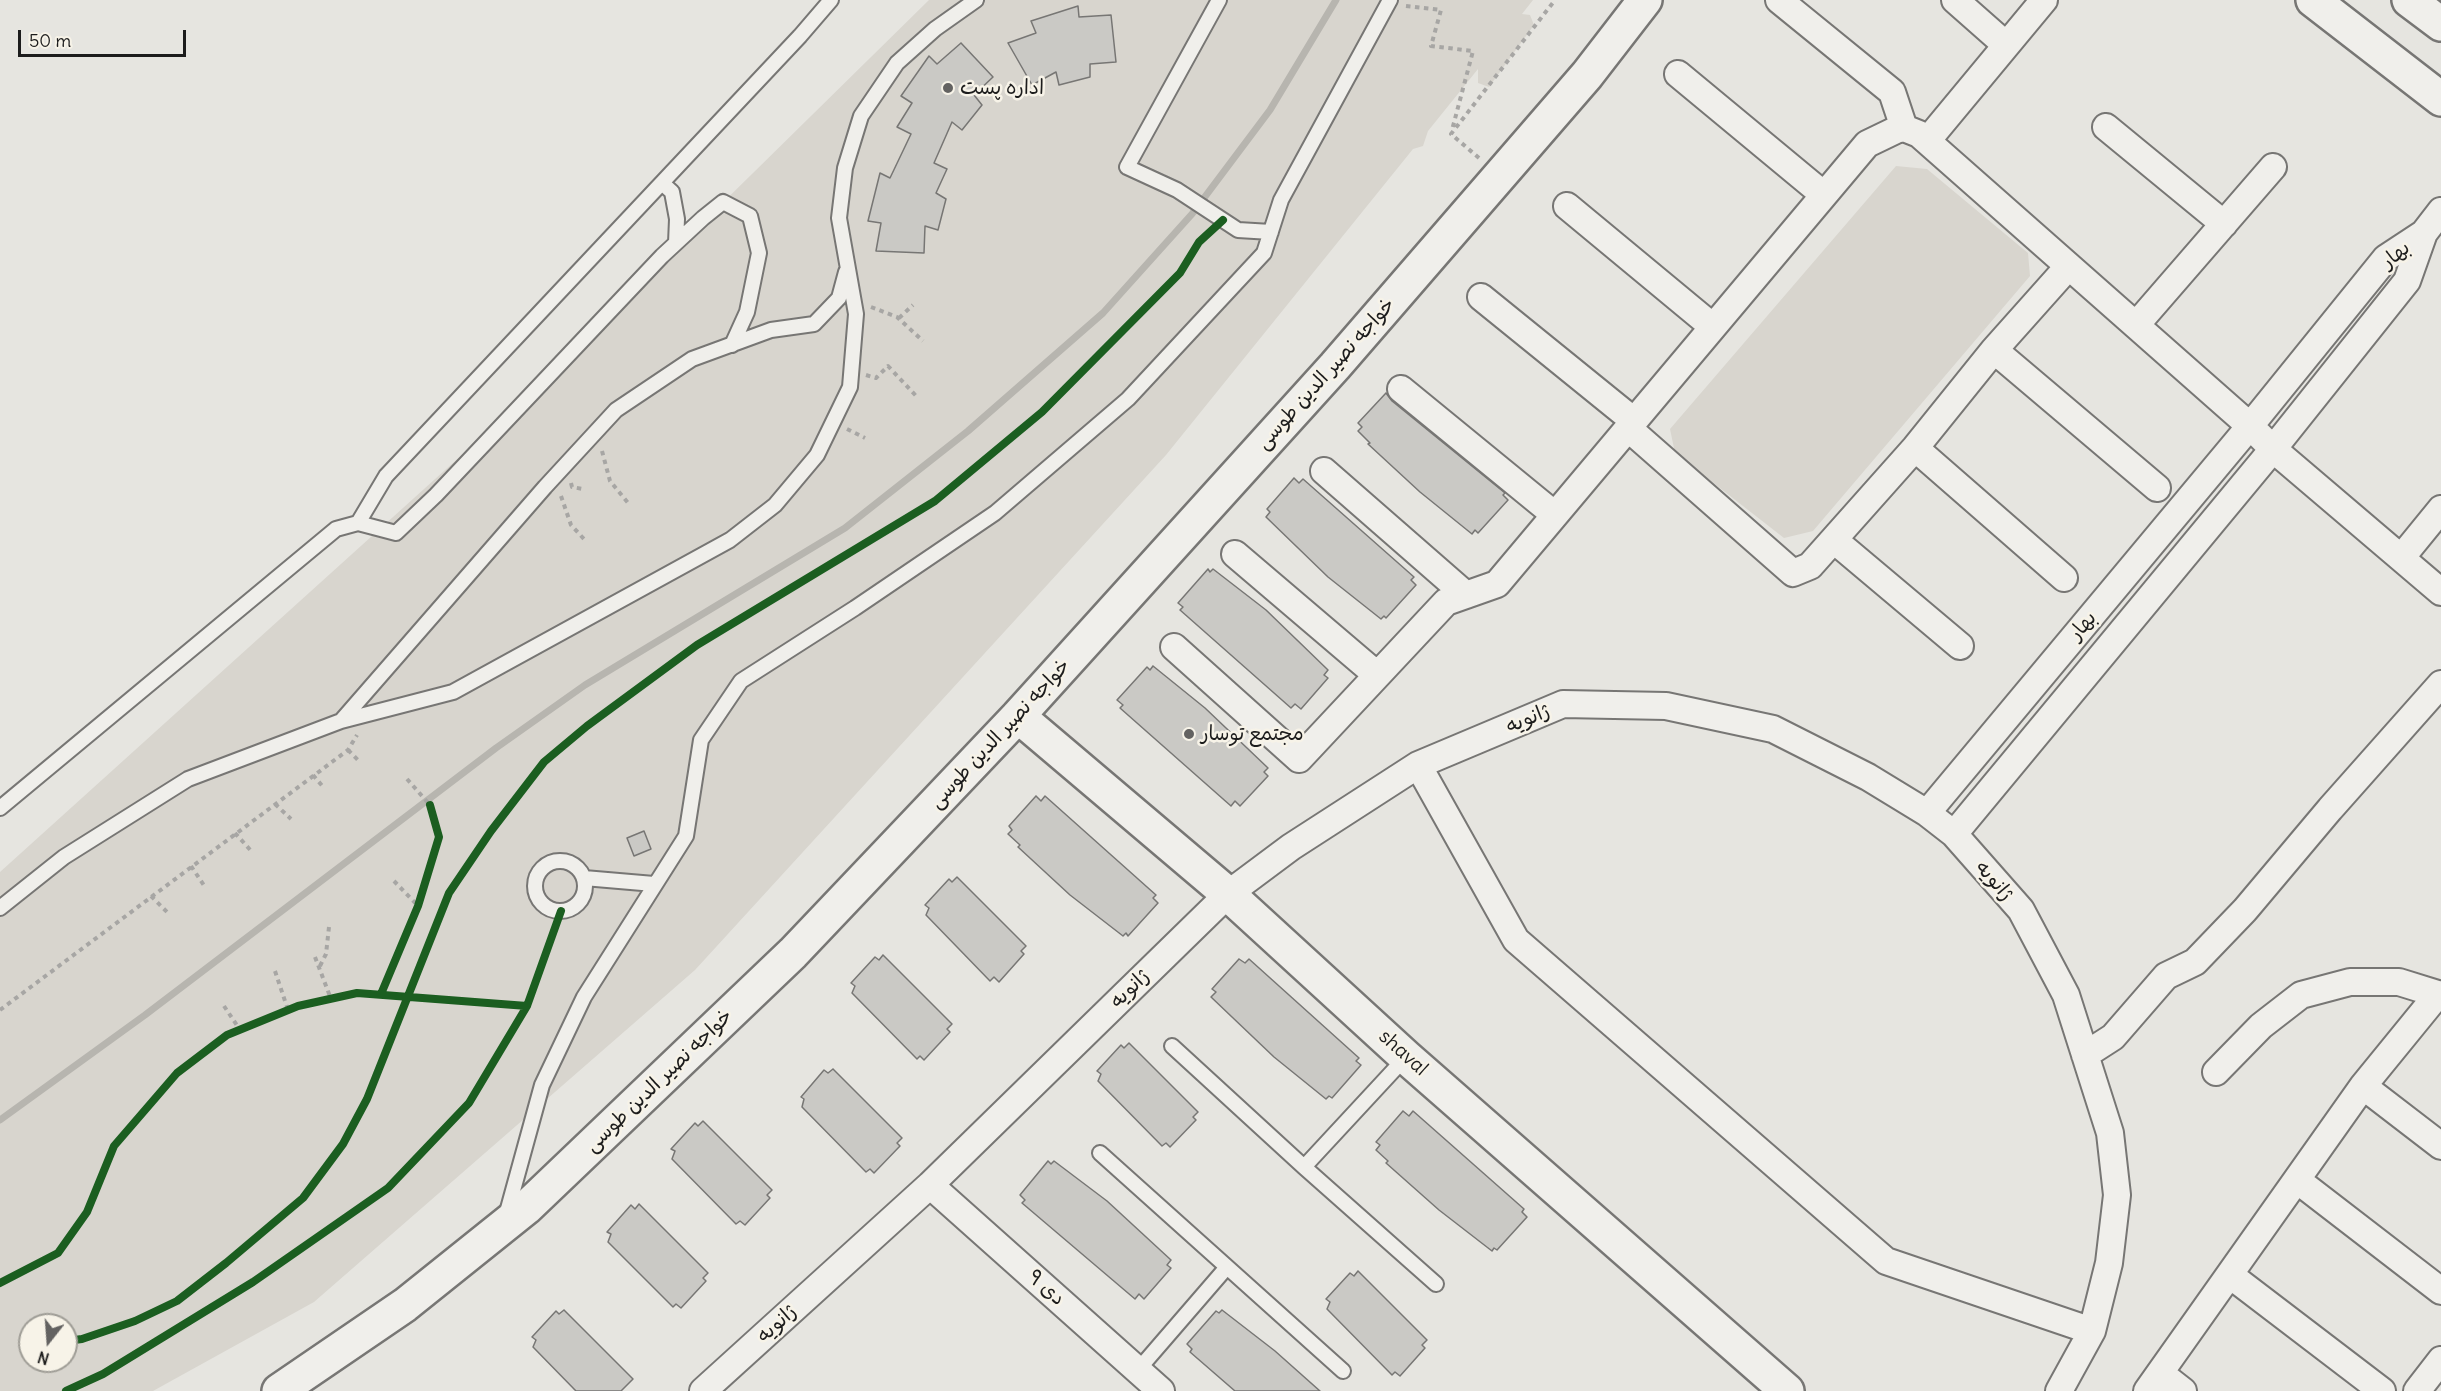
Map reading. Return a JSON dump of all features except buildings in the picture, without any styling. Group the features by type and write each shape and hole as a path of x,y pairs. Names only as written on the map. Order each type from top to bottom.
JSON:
{"street":[{"name":"خواجه نصیر الدین طوسی","path":"279,1391 405,1305 526,1208 793,953 1018,716 1335,366 1587,75 1645,0"},
{"path":"1779,0 1892,92 1904,128"},
{"path":"1955,0 2006,45"},
{"path":"1927,141 2044,0"},
{"path":"2313,0 2441,99"},
{"path":"2409,0 2441,24"},
{"path":"1677,74 1824,195"},
{"path":"2106,127 2224,224"},
{"path":"1174,646 1299,759 1446,602 1497,584 1867,144 1904,128 1919,134 2250,426 2273,449 2441,592"},
{"path":"2136,325 2273,167"},
{"path":"1567,206 1713,327"},
{"path":"2424,233 2441,211"},
{"name":"بهار","path":"1928,813 2250,426 2386,258 2424,233"},
{"name":"بهار","path":"1954,834 2273,449 2407,281 2424,233"},
{"path":"1481,297 1631,424 1793,573 1810,566 1834,540 1915,448 1994,350 2068,267"},
{"path":"1994,350 2157,488"},
{"path":"1401,389 1555,515"},
{"path":"1915,448 2064,578"},
{"path":"1324,471 1466,595"},
{"path":"2401,558 2441,510"},
{"path":"1834,540 1960,646"},
{"path":"1235,554 1377,675"},
{"path":"2085,1055 2113,1037 2166,976 2195,962 2244,910 2441,684"},
{"name":"ژانویه","path":"703,1391 930,1185 1228,894 1291,847 1418,765 1563,704 1666,706 1773,729 1868,777 1928,813 1954,834 2021,910 2066,995 2110,1133 2117,1195 2109,1263 2092,1331 2059,1391"},
{"name":"shaval","path":"1018,716 1228,894 1773,1386"},
{"path":"1418,765 1516,940 1886,1261 2092,1331"},
{"path":"2183,1391 2153,1382 2363,1086 2439,994 2398,982 2350,982 2301,995 2261,1026 2216,1072"},
{"path":"2363,1086 2441,1146"},
{"path":"2297,1180 2441,1291"},
{"name":"۹ دی","path":"930,1185 1161,1391"},
{"path":"2230,1275 2382,1391"},
{"path":"2417,1391 2441,1360"}],"lane":[{"path":"358,523 386,476 800,36 831,0"},
{"path":"0,908 64,857 188,779 341,721 453,692 730,540 775,505 817,455 850,387 856,314 839,219 845,168 861,116 897,63 935,29 976,0"},
{"path":"1219,0 1131,156 1127,167 1177,190 1238,230 1270,232"},
{"path":"503,1227 542,1085 584,997 686,837 701,740 741,681 855,608 995,513 1128,399 1264,253 1281,200 1389,2"},
{"path":"662,183 672,192 677,219 676,243"},
{"path":"0,808 336,529 358,523 396,533 436,495 676,243 723,202 750,216 759,253 747,312 732,345"},
{"path":"341,721 556,474 616,410 692,359 771,330 814,324 839,298 848,267"},
{"path":"584,878 654,884"},
{"path":"1172,1046 1436,1284"},
{"path":"1304,1167 1406,1057"},
{"path":"1100,1153 1343,1371"},
{"path":"1138,1370 1227,1267"}],"path":[{"path":"1451,134 1555,0"},
{"path":"1389,2 1441,10 1431,45 1473,51 1451,134"},
{"path":"1451,134 1499,175"},
{"path":"854,300 899,318 923,341"},
{"path":"899,318 914,305"},
{"path":"851,371 876,378 888,366 918,398"},
{"path":"603,424 601,442 610,481 629,504"},
{"path":"556,474 571,525 584,539"},
{"path":"0,1010 348,750 369,713"},
{"path":"354,740 363,747"},
{"path":"348,750 360,762"},
{"path":"398,773 407,779 430,805 433,815"},
{"path":"313,775 324,788"},
{"path":"275,804 291,819"},
{"path":"236,833 253,853"},
{"path":"191,866 205,886"},
{"path":"394,882 418,906"},
{"path":"151,896 169,914"},
{"path":"414,917 421,896"},
{"path":"319,967 326,954 329,927"},
{"path":"315,957 335,998 320,1001"},
{"path":"275,971 288,1010"},
{"path":"224,1006 236,1031 249,1026"},
{"path":"278,1014 298,1006"}],"shaded area":[{"path":"929,0 1533,0 1522,14 1530,15 1534,25 1489,87 1478,83 1478,69 1428,131 1423,146 1413,149 1166,455 695,970 314,1302 153,1391 0,1391 0,872 517,405"},
{"path":"1896,166 1927,169 2028,253 2030,276 1813,531 1784,538 1675,453 1670,429"}],"waterway":[{"path":"0,1120 145,1015 496,748 585,685 845,528 968,431 1103,313 1192,214 1270,110 1336,0"}],"cycle path":[{"path":"78,1340 135,1321 177,1301 303,1198 343,1144 367,1099 449,893 491,831 544,762 587,726 697,645 935,501 1042,412 1180,273 1199,242 1223,220"},
{"path":"381,994 418,906 439,837 430,805"},
{"path":"0,1283 58,1253 87,1212 114,1146 177,1073 227,1035 298,1006 357,993 527,1006 561,911"},
{"path":"66,1391 103,1374 253,1282 388,1188 469,1103 527,1006"}],"place":[{"name":"اداره پست","path":"948,88"},
{"name":"مجتمع توسار","path":"1189,734"}]}
